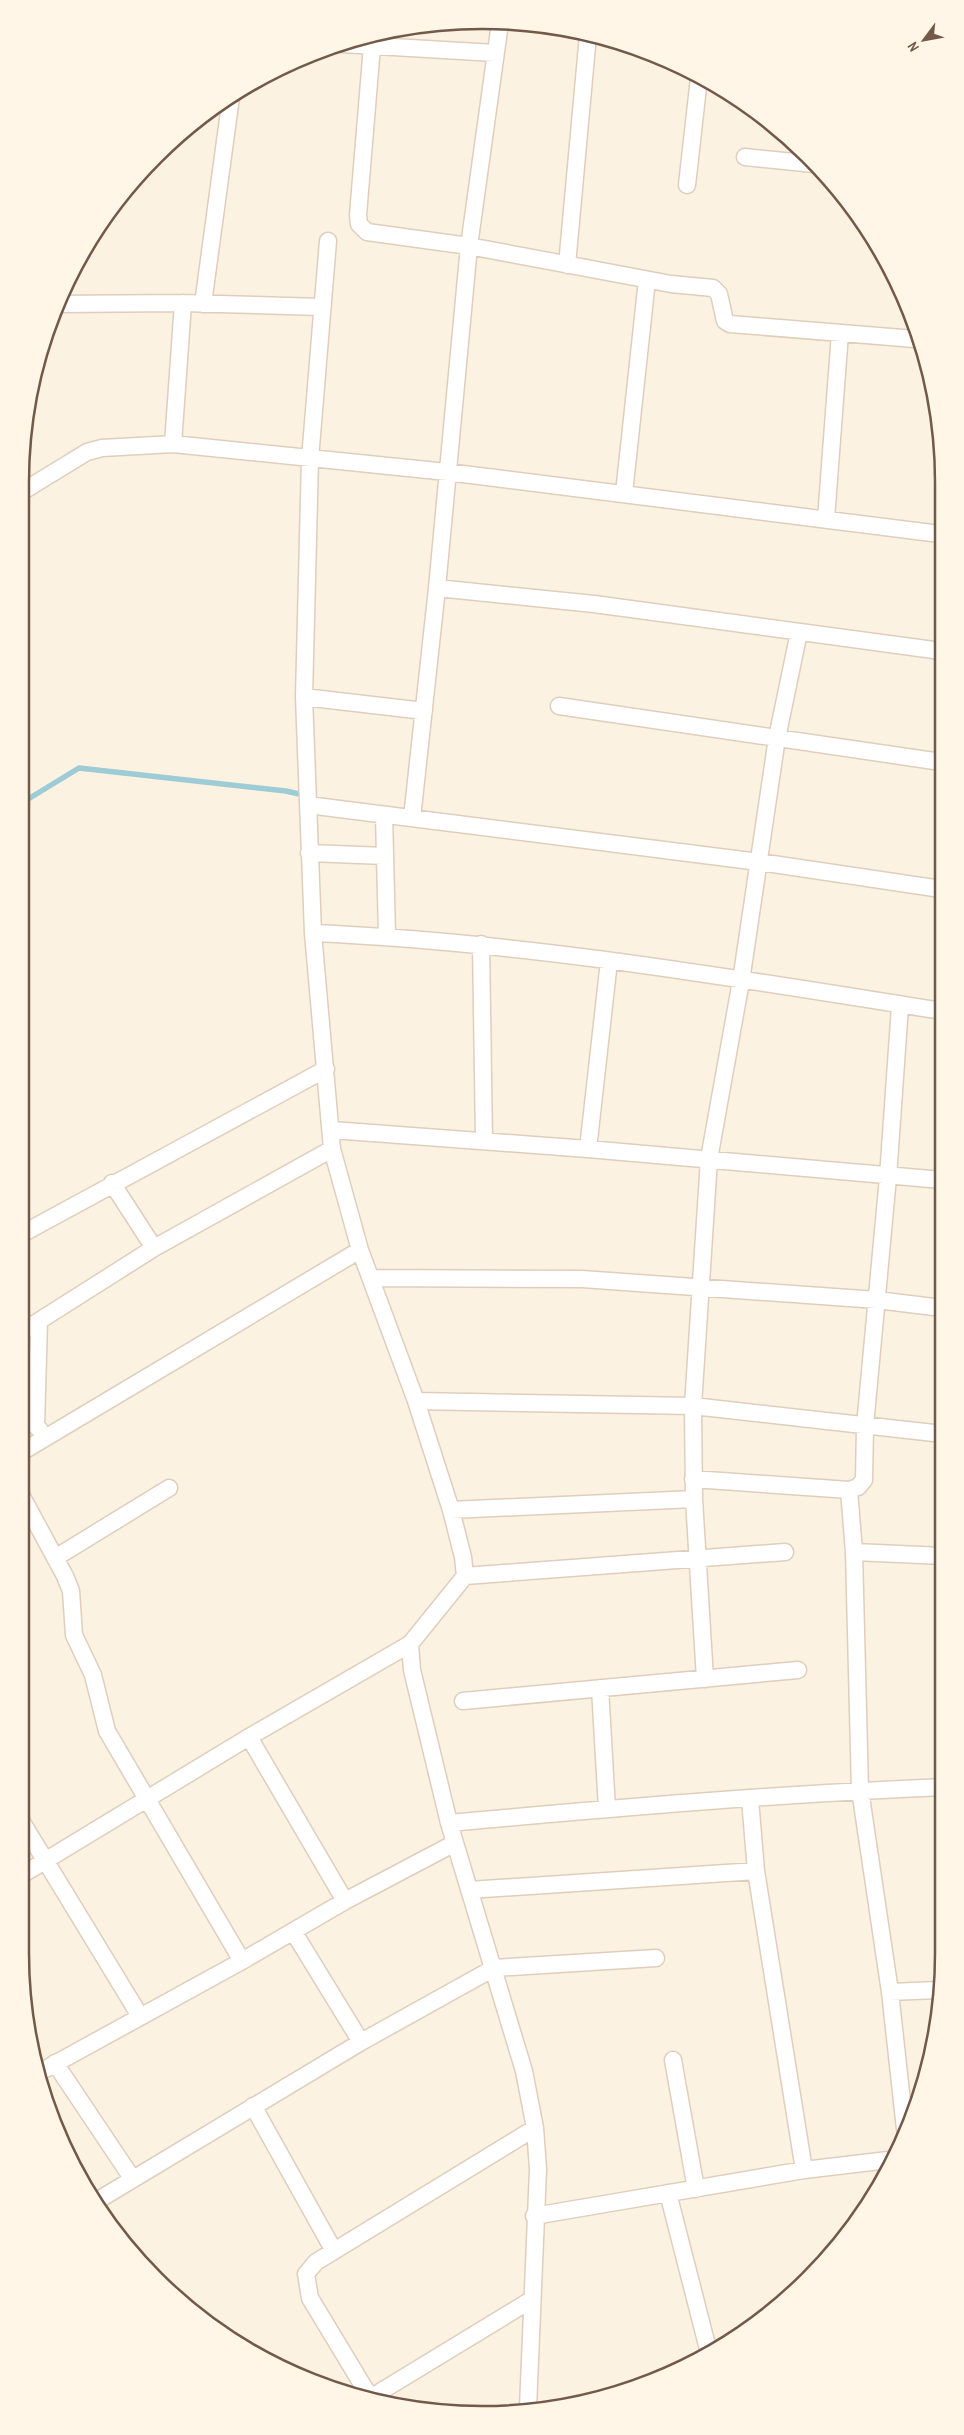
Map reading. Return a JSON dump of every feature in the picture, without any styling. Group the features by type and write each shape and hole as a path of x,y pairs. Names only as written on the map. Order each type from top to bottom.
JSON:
{"street":[{"path":"412,818 437,588 446,472 469,246 499,30"},
{"path":"379,41 496,53"},
{"path":"568,265 587,41"},
{"path":"372,42 358,215 359,224 367,232 469,246 647,280 714,288 719,294 724,321 730,324 912,339"},
{"path":"687,185 698,83"},
{"path":"202,304 230,105"},
{"path":"745,157 803,163"},
{"path":"29,1870 249,1737 410,1644 465,1576 463,1557 451,1510 416,1401 360,1250 332,1149 332,1130 313,933 304,697 310,459 321,307 328,241"},
{"path":"624,493 647,280"},
{"path":"174,444 183,303"},
{"path":"65,304 183,303 321,307"},
{"path":"826,519 840,333"},
{"path":"29,487 87,452 102,448 174,444 446,472 935,533"},
{"path":"437,588 594,604 935,650"},
{"path":"705,1679 694,1499 693,1406 709,1159 741,981 777,738 799,632"},
{"path":"304,697 424,710"},
{"path":"559,706 935,761"},
{"path":"308,805 759,862 935,888"},
{"path":"384,815 387,936"},
{"path":"309,853 385,856"},
{"path":"313,933 387,936 481,944 609,961 935,1010"},
{"path":"481,944 484,1140"},
{"path":"588,1149 609,961"},
{"path":"694,1479 849,1490 858,1487 864,1480 865,1426 888,1177 900,1006"},
{"path":"29,1230 326,1069"},
{"path":"332,1130 484,1140 709,1159 888,1177 935,1180"},
{"path":"29,1327 154,1248 332,1149"},
{"path":"112,1184 154,1248"},
{"path":"29,1444 41,1432 360,1250"},
{"path":"371,1278 582,1278 877,1300 935,1307"},
{"path":"39,1321 41,1432"},
{"path":"416,1401 693,1406 935,1433"},
{"path":"29,1419 41,1432"},
{"path":"55,1558 169,1488"},
{"path":"849,1490 854,1552 860,1790 890,1992 904,2118"},
{"path":"451,1510 694,1499"},
{"path":"29,1510 71,1591 74,1635 95,1681 104,1723 242,1961"},
{"path":"465,1576 785,1552"},
{"path":"854,1552 935,1556"},
{"path":"410,1644 412,1670 448,1823 524,2071 535,2128 538,2168 534,2216 528,2403"},
{"path":"462,1700 798,1670"},
{"path":"600,1688 606,1809"},
{"path":"249,1737 345,1900"},
{"path":"448,1823 860,1790 935,1787"},
{"path":"750,1799 756,1871 804,2170"},
{"path":"29,1835 140,2016"},
{"path":"44,2070 242,1961 345,1900 455,1843"},
{"path":"469,1890 756,1871"},
{"path":"293,1931 361,2042"},
{"path":"100,2198 361,2042 494,1968 656,1958"},
{"path":"890,1992 933,1990"},
{"path":"673,2060 696,2189"},
{"path":"55,2063 132,2178"},
{"path":"253,2106 334,2251"},
{"path":"366,2391 310,2298 306,2284 306,2274 316,2262 535,2128"},
{"path":"534,2216 804,2170 885,2160"},
{"path":"668,2194 707,2347"},
{"path":"377,2394 531,2300"}],"waterway":[{"path":"29,799 79,768 299,794"}]}
